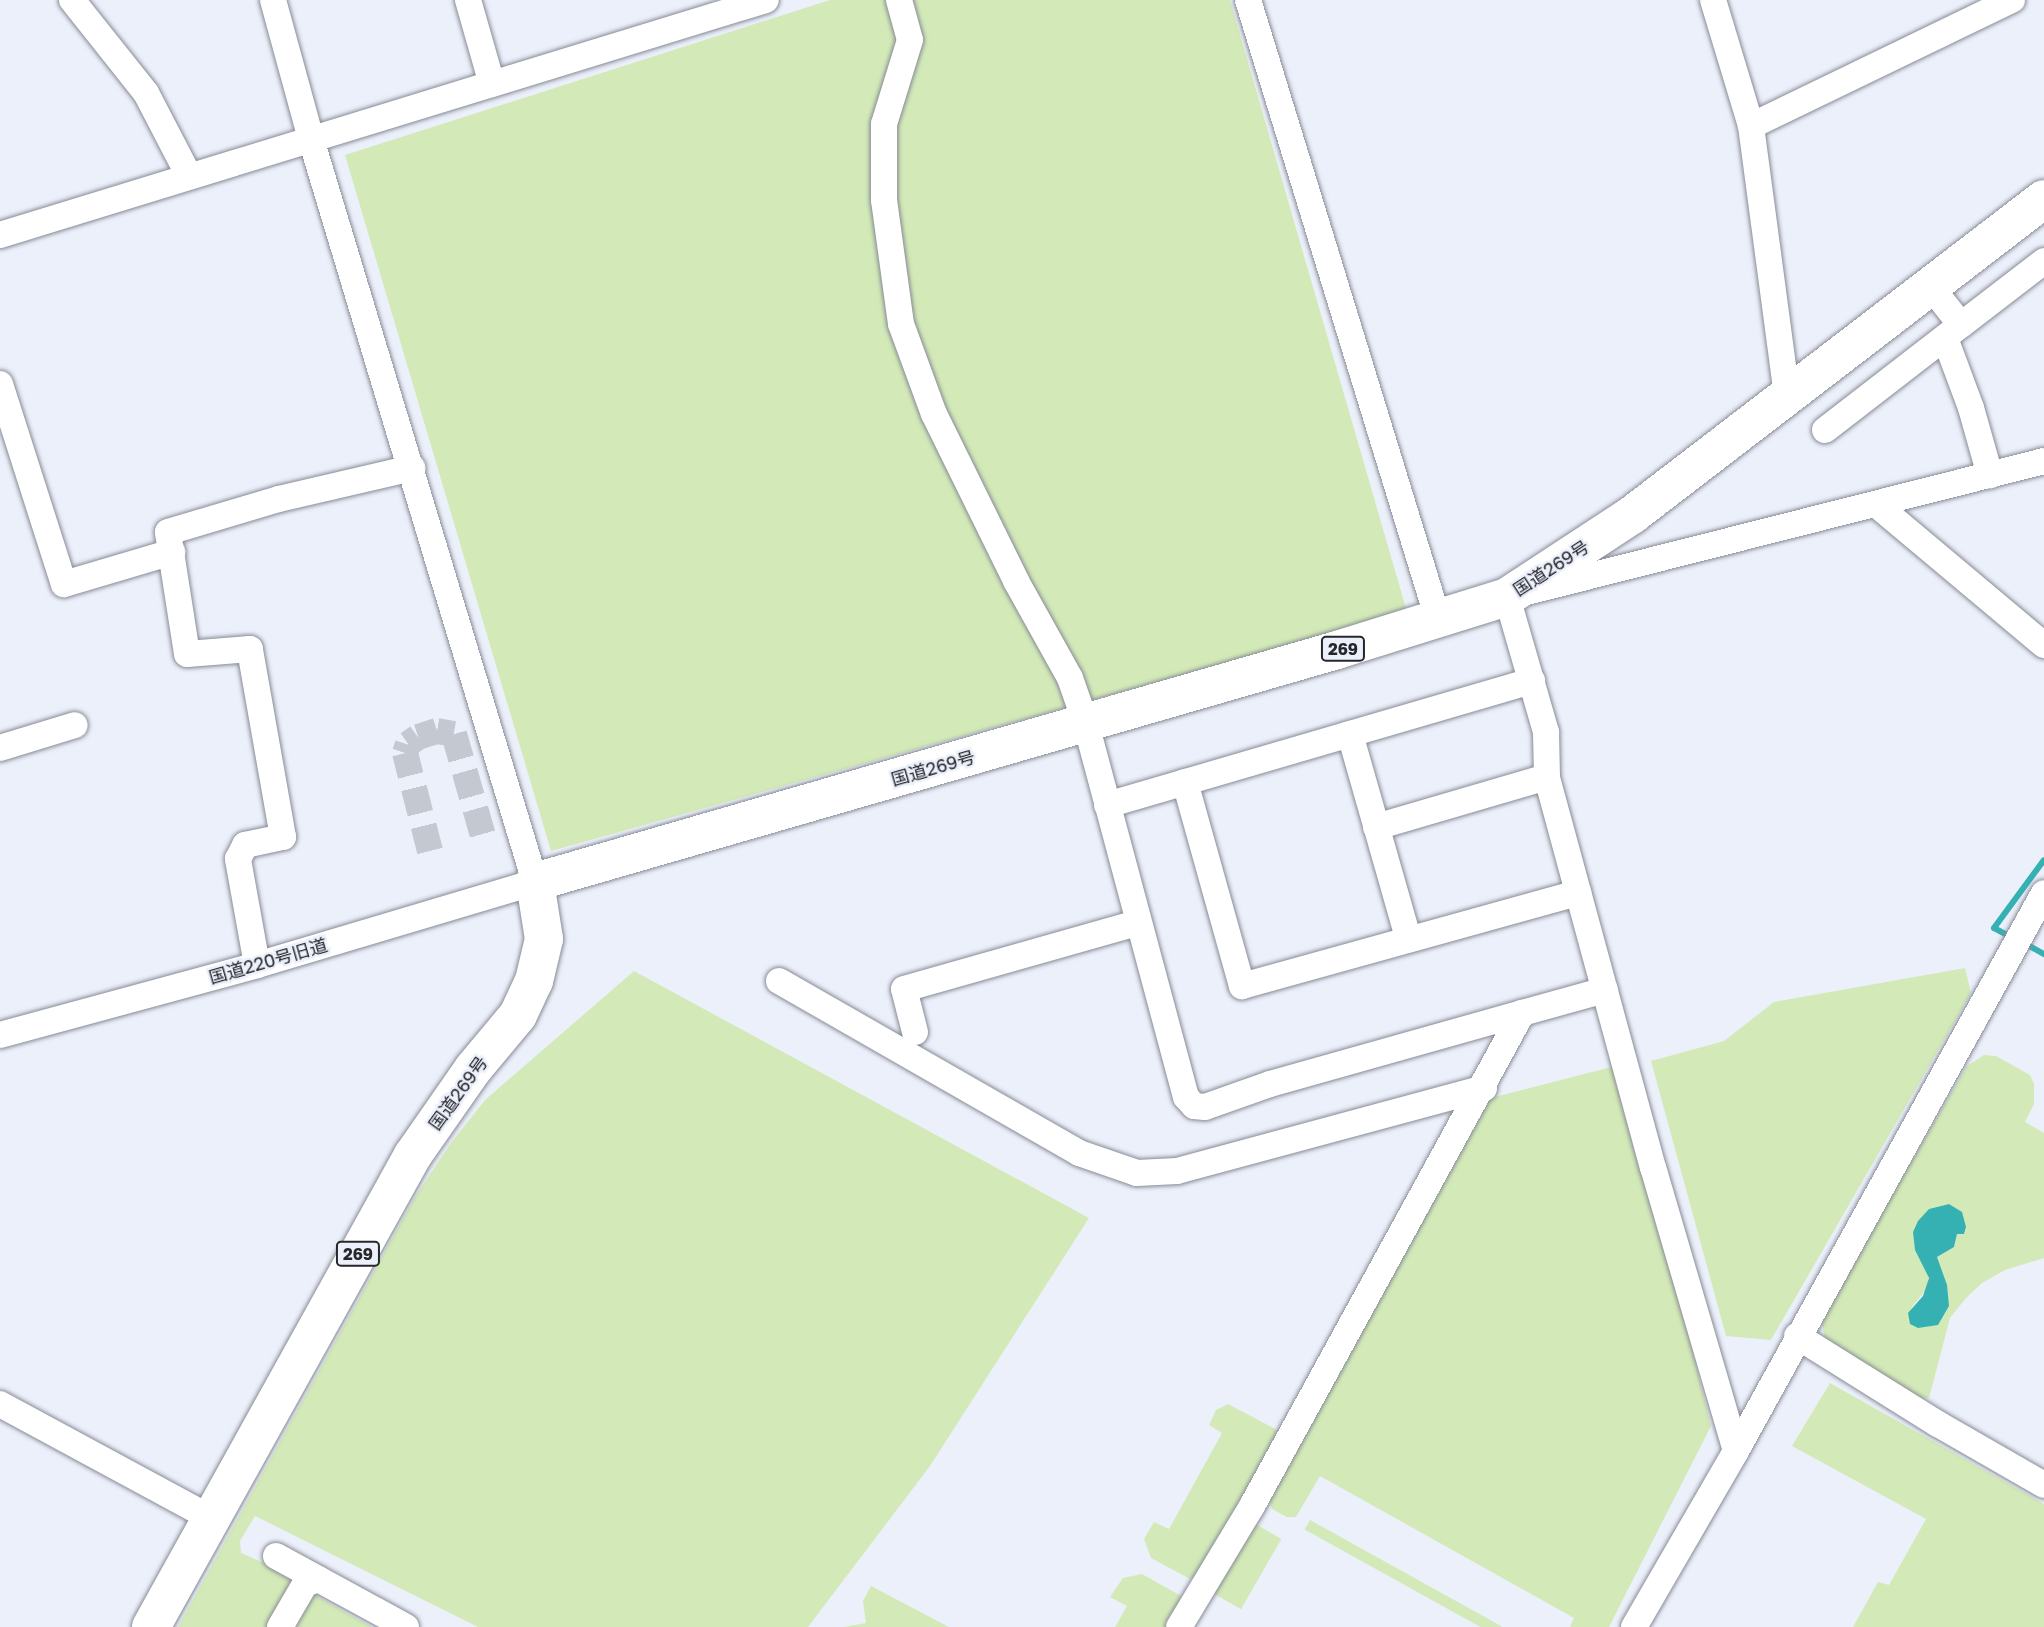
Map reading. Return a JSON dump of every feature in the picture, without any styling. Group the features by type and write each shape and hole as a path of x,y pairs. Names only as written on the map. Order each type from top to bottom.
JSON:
{"highway":[{"name":"国道269号","path":"151,1627 413,1155 473,1069 518,1015 534,981 544,939 535,882 1086,724 1507,597 1632,515 2044,200"}],"street":[{"path":"72,0 146,93 189,176"},
{"path":"273,0 311,139 535,882"},
{"path":"468,0 492,83"},
{"path":"0,234 766,0"},
{"path":"899,0 910,40 884,124 884,200 901,324 934,414 1016,581 1070,678 1086,724 1137,923 1186,1097 1194,1106 1205,1107 1270,1084 1605,990"},
{"path":"1248,0 1438,619"},
{"path":"1713,0 1751,126 1787,397"},
{"path":"1751,126 2012,0"},
{"path":"1825,430 2044,261"},
{"path":"1931,287 1953,331 1990,475"},
{"path":"0,384 64,583 172,552"},
{"path":"1736,1451 1578,893 1547,777 1546,732 1507,597 2044,461"},
{"path":"257,965 238,859 245,845 283,837 250,649 187,654 168,532 279,499 412,468"},
{"path":"1877,505 2044,645"},
{"path":"1107,805 1532,681"},
{"path":"0,748 75,725"},
{"path":"1350,734 1408,938"},
{"path":"1376,827 1547,777"},
{"path":"1185,782 1242,986 1578,893"},
{"name":"国道220号旧道","path":"0,1035 257,965 535,882"},
{"path":"1634,1627 2027,934 2044,893"},
{"path":"915,1032 904,989 1137,923"},
{"path":"779,981 1079,1153 1137,1173 1177,1171 1484,1088"},
{"path":"1179,1627 1252,1506 1484,1088 1522,1013"},
{"path":"1797,1336 1938,1424 2044,1485"},
{"path":"0,1404 211,1518"},
{"path":"276,1556 406,1627"},
{"path":"280,1627 305,1584 317,1579"}],"green space":[{"path":"830,0 1230,0 1407,612 551,851 345,155"},
{"path":"1965,968 1971,993 1771,1340 1726,1336 1651,1061 1724,1041 1774,1002"},
{"path":"634,971 1089,1218 930,1466 808,1627 478,1627 255,1516 240,1541 241,1553 266,1564 281,1548 321,1568 291,1581 267,1627 178,1627 415,1197 451,1143 485,1100"},
{"path":"1984,1055 1996,1056 2030,1075 2034,1084 2034,1104 2025,1122 2044,1133 2044,1258 2005,1270 1982,1283 1966,1298 1950,1318 1929,1398 1918,1398 1825,1338 1822,1324 1829,1304 1967,1066","holes":["1949,1204 1966,1227 1964,1234 1957,1234 1954,1247 1937,1257 1940,1271 1909,1319 1912,1307 1928,1287 1929,1209"]},
{"path":"1623,1064 1711,1426 1609,1627 1570,1627 1574,1618 1320,1476 1296,1517 1287,1517 1272,1509 1269,1497 1483,1100"},
{"path":"1830,1383 2044,1504 2044,1627 1853,1627 1878,1582 1889,1585 1926,1519 1792,1446"},
{"path":"1228,1404 1281,1432 1204,1574 1190,1579 1151,1558 1144,1539 1154,1522 1169,1529 1222,1433 1209,1425 1216,1410"},
{"path":"1310,1520 1502,1626 1480,1627 1305,1530"},
{"path":"1252,1522 1281,1539 1241,1609 1212,1592"},
{"path":"1142,1574 1183,1597 1174,1627 1115,1627 1127,1606 1110,1597 1123,1578"},
{"path":"871,1586 949,1627 844,1627 866,1623 863,1601"},
{"path":"314,1595 372,1627 289,1627 305,1596"}],"water":[{"path":"1949,1204 1962,1212 1966,1227 1964,1234 1957,1234 1954,1247 1937,1257 1947,1285 1949,1306 1938,1325 1918,1328 1910,1324 1908,1313 1923,1296 1929,1278 1915,1250 1913,1232 1918,1221 1929,1209"}],"waterway":[{"path":"2011,937 1994,928 2044,860"},
{"path":"2024,943 2044,954"}],"tunnel":[{"path":"430,851 405,753 408,744 418,737 437,731 454,734 483,836"}]}
